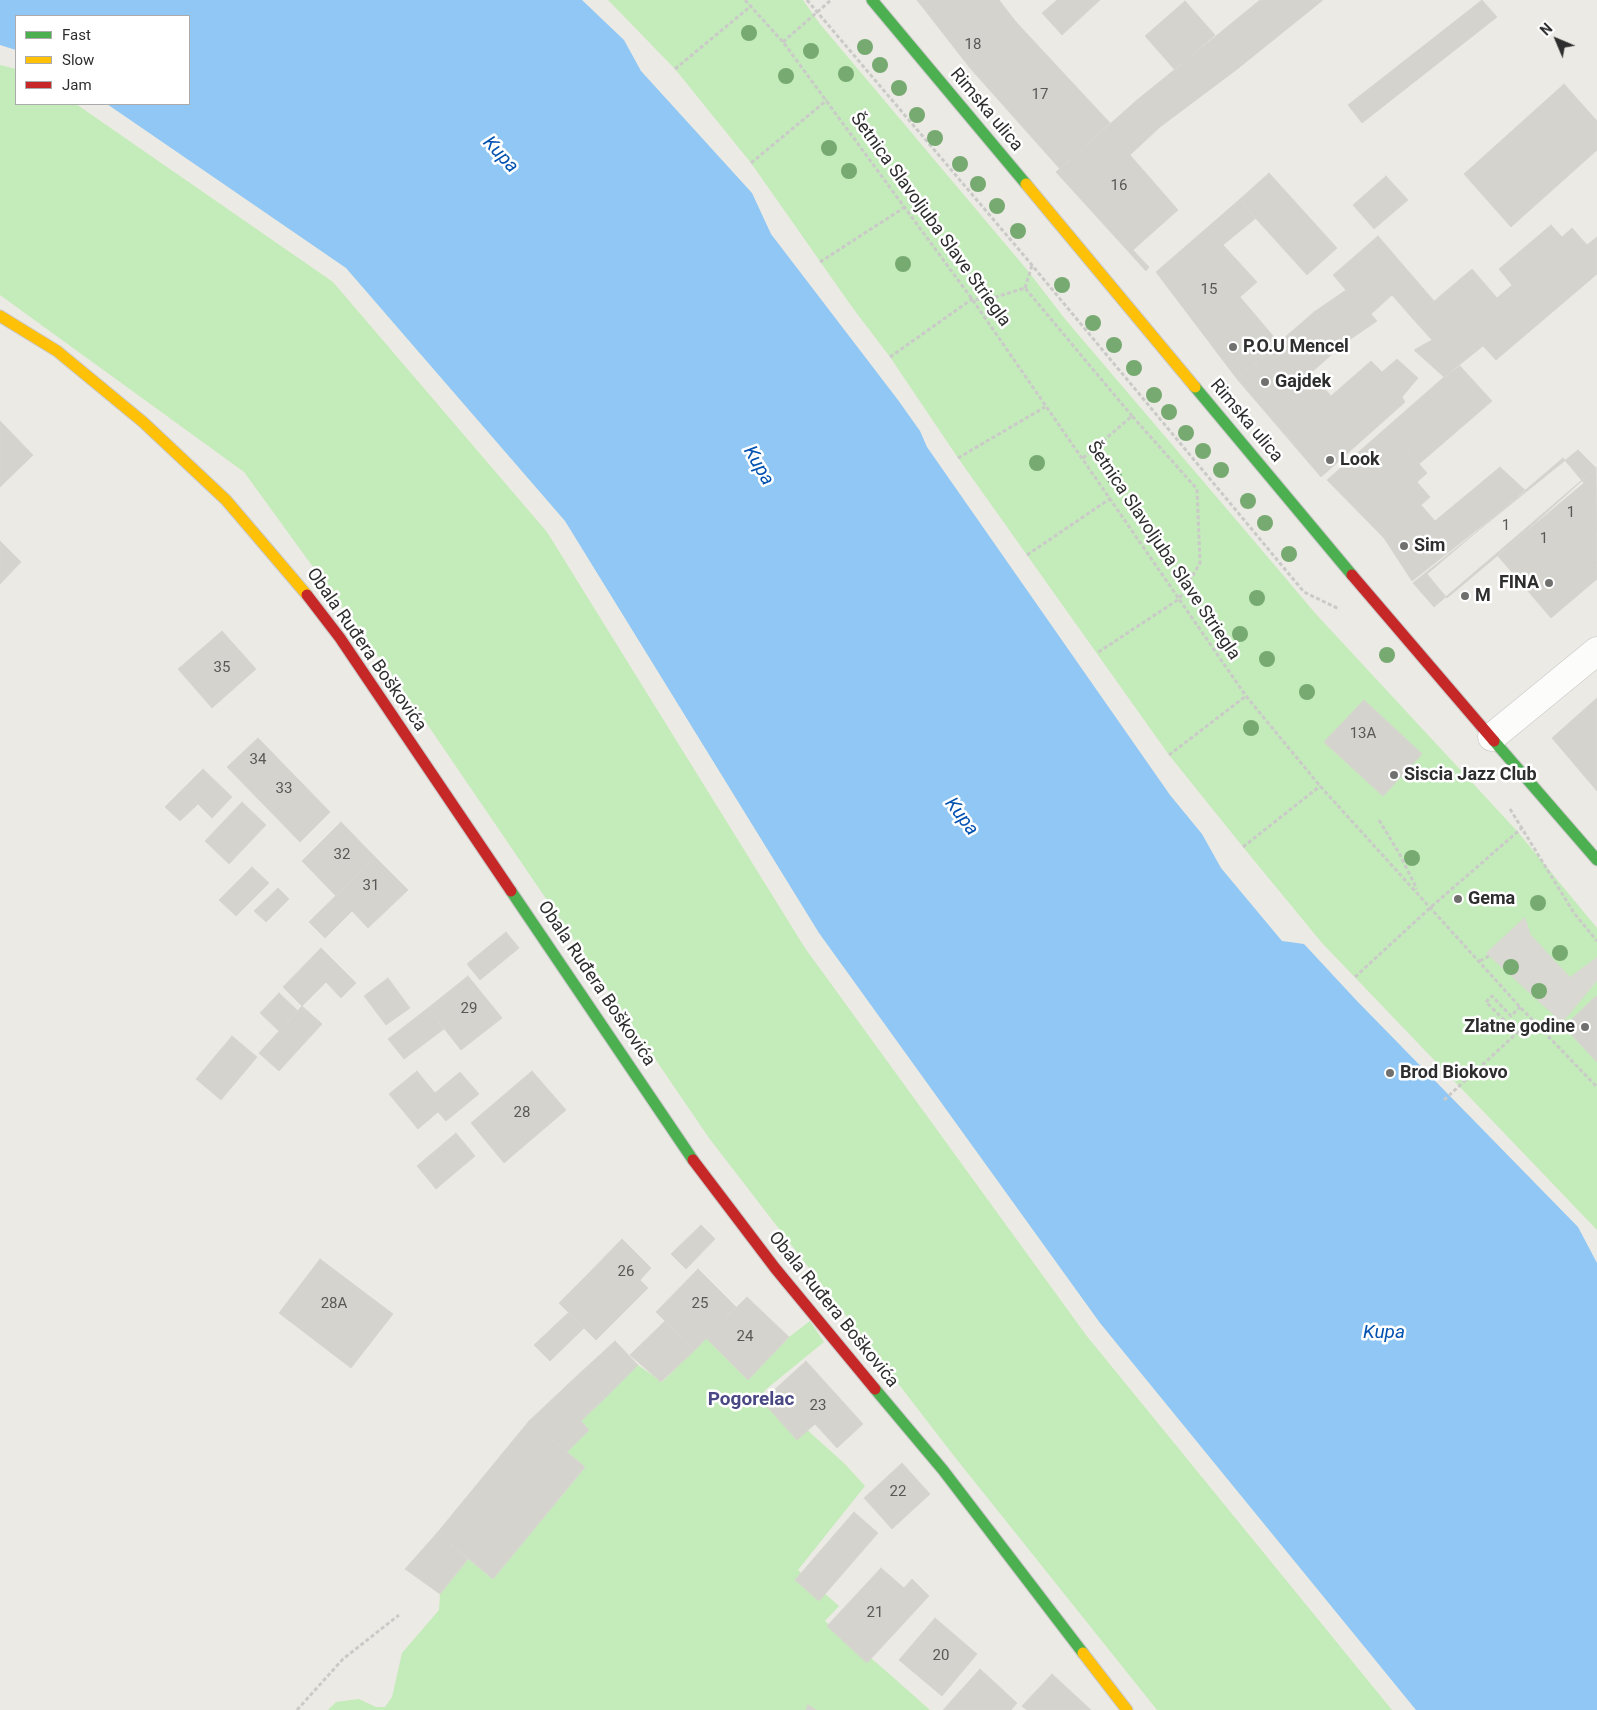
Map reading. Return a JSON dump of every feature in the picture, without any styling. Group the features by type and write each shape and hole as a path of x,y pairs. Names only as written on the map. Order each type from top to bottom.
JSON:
{"street":[{"name":"Rimska ulica","path":"872,0 1379,607 1597,860"},
{"name":"Obala Ruđera Boškovića","path":"0,316 57,351 143,422 226,500 289,571 340,638 699,1167 775,1268 943,1470 1127,1710"},
{"path":"1492,737 1597,651"}],"path":[{"name":"Šetnica Slavoljuba Slave Striegla","path":"745,0 783,42 972,299 1246,696 1320,786 1520,1007 1597,1087"},
{"path":"807,0 1032,265 1304,592 1344,611"},
{"path":"783,42 831,0"},
{"path":"675,69 751,6"},
{"path":"751,163 827,100"},
{"path":"820,262 905,207"},
{"path":"1025,288 1032,265"},
{"path":"890,356 972,299 986,300 1025,288"},
{"path":"1025,288 1132,416 1197,489 1200,563 1179,599 1097,654"},
{"path":"958,458 1045,407"},
{"path":"1083,458 1132,416"},
{"path":"1027,555 1111,498"},
{"path":"1169,755 1246,696"},
{"path":"1243,848 1320,786"},
{"path":"1508,806 1523,827 1574,913 1597,941"},
{"path":"1379,820 1399,853 1419,894"},
{"path":"1355,977 1431,907 1523,827"},
{"path":"1480,961 1489,956"},
{"path":"1517,1033 1486,1002 1492,996 1511,1016 1520,1007"},
{"path":"1444,1100 1532,1019"},
{"path":"297,1710 343,1659 399,1615"}],"green space":[{"path":"608,0 803,0 820,24 1028,271 1065,319 1315,613 1517,831 1597,928 1597,1230 1322,943 1169,755 958,458 890,357 852,307 751,163 675,69"},
{"path":"0,65 15,69 15,105 77,105 333,282 547,532 805,948 1086,1335 1392,1710 1157,1710 954,1456 709,1138 425,721 244,472 0,295"},
{"path":"810,1321 824,1342 764,1391 845,1464 865,1486 798,1570 839,1606 825,1621 930,1710 328,1710 336,1702 359,1699 376,1707 385,1707 392,1697 402,1653 439,1610 440,1594 468,1559 493,1579 585,1467 567,1452 589,1430 581,1421 638,1365 662,1382 706,1338 748,1379 789,1337"}],"shaded area":[{"path":"1525,917 1531,935 1570,977 1597,957 1597,981 1562,1023 1486,953"}],"water":[{"name":"Kupa","path":"0,0 582,0 624,40 641,71 752,193 771,234 898,400 920,431 927,447 1170,795 1202,834 1221,868 1282,941 1304,944 1357,1001 1578,1227 1597,1263 1597,1710 1416,1710 1100,1323 819,933 565,521 346,268 108,105 190,105 190,15 15,15 15,50 0,45"}],"building":[{"path":"917,0 999,0 1016,22 970,68"},
{"path":"1057,0 1100,0 1062,35 1042,13"},
{"path":"1260,0 1323,0 1236,70 1211,40"},
{"path":"1482,0 1497,17 1362,123 1348,105"},
{"path":"1185,1 1215,35 1175,70 1145,36"},
{"path":"1016,22 1110,123 1060,169 970,68"},
{"path":"1211,40 1236,70 1160,127 1137,100"},
{"path":"1564,84 1597,121 1597,150 1511,227 1464,174"},
{"path":"1137,100 1160,127 1130,155 1178,210 1133,250 1149,267 1146,271 1056,172"},
{"path":"1269,173 1337,248 1307,275 1239,200"},
{"path":"1386,176 1408,200 1374,229 1353,205"},
{"path":"1239,200 1256,218 1223,245 1257,282 1240,297 1279,343 1237,379 1156,272"},
{"path":"1551,225 1562,237 1572,228 1587,245 1597,237 1597,274 1496,360 1483,346 1444,377 1414,350 1432,340 1413,319 1472,269 1497,298 1512,285 1499,269"},
{"path":"1378,236 1434,301 1413,319 1392,295 1371,314 1377,321 1342,345 1314,312 1346,290 1333,275"},
{"path":"1314,312 1342,345 1311,373 1331,396 1371,361 1382,372 1397,359 1418,378 1402,397 1405,402 1321,477 1237,379"},
{"path":"1460,366 1492,401 1419,464 1387,427 1444,377"},
{"path":"0,421 33,455 0,487"},
{"path":"1387,427 1427,473 1417,482 1430,497 1384,538 1327,480"},
{"path":"1578,450 1596,468 1434,607 1413,583"},
{"path":"1563,458 1584,483 1447,598 1427,574"},
{"path":"1500,467 1526,491 1412,581 1384,538 1421,505 1435,521"},
{"path":"1596,468 1597,579 1551,618 1498,556"},
{"path":"0,541 21,562 0,584"},
{"path":"222,631 256,669 212,708 178,669"},
{"path":"1597,698 1597,791 1552,738"},
{"path":"1364,700 1422,754 1383,796 1324,742"},
{"path":"258,738 330,812 300,842 227,767"},
{"path":"203,769 232,797 212,818 183,789"},
{"path":"183,789 198,804 180,821 165,807"},
{"path":"242,802 266,825 229,864 205,841"},
{"path":"341,822 375,857 336,896 302,861"},
{"path":"375,857 408,890 368,928 352,911 325,938 309,922"},
{"path":"252,867 269,883 236,916 219,900"},
{"path":"278,888 289,899 266,922 254,911"},
{"path":"506,932 519,948 480,980 467,964"},
{"path":"321,948 356,983 341,998 326,982 302,1006 283,987"},
{"path":"468,976 502,1018 461,1050 428,1008"},
{"path":"388,978 410,1008 386,1025 364,996"},
{"path":"279,993 298,1011 279,1031 260,1013"},
{"path":"1597,997 1597,1062 1564,1027"},
{"path":"302,1006 322,1024 279,1071 259,1053"},
{"path":"428,1008 444,1029 404,1059 388,1039"},
{"path":"232,1036 257,1057 221,1100 196,1079"},
{"path":"417,1071 435,1093 460,1072 479,1094 446,1121 438,1112 418,1129 389,1094"},
{"path":"532,1071 566,1110 504,1163 471,1123"},
{"path":"456,1133 475,1156 436,1189 417,1166"},
{"path":"701,1225 715,1239 686,1269 671,1254"},
{"path":"622,1239 651,1268 640,1280 648,1288 623,1313 586,1276"},
{"path":"320,1259 393,1314 351,1368 279,1313"},
{"path":"698,1269 736,1307 695,1350 656,1312"},
{"path":"586,1276 623,1313 596,1340 559,1303"},
{"path":"747,1297 789,1337 748,1380 706,1338"},
{"path":"569,1312 584,1328 550,1361 534,1345"},
{"path":"665,1321 695,1350 661,1382 630,1355"},
{"path":"615,1341 638,1365 605,1398 580,1373"},
{"path":"806,1361 863,1424 837,1448 815,1424 797,1440 762,1401"},
{"path":"580,1373 605,1398 581,1421 589,1430 567,1452 529,1421"},
{"path":"529,1421 585,1467 493,1579 437,1533"},
{"path":"902,1463 930,1494 892,1529 864,1498"},
{"path":"854,1512 878,1533 819,1601 795,1580"},
{"path":"437,1533 468,1559 440,1594 405,1569"},
{"path":"881,1568 904,1588 912,1579 929,1596 867,1663 827,1626"},
{"path":"935,1618 977,1654 942,1696 899,1660"},
{"path":"980,1669 1017,1703 1011,1710 943,1710"},
{"path":"1052,1674 1091,1710 1027,1710 1022,1706"},
{"path":"808,1705 816,1710 806,1710"}],"traffic: fast":[{"path":"872,0 1026,184"},
{"path":"1195,387 1352,575"},
{"path":"1494,741 1597,860"},
{"path":"511,891 693,1160"},
{"path":"875,1389 943,1470 1083,1653"}],"traffic: slow":[{"path":"1026,184 1195,387"},
{"path":"0,316 57,351 143,422 226,500 307,595"},
{"path":"1083,1653 1127,1710"}],"traffic: jam":[{"path":"1352,575 1494,741"},
{"path":"307,595 340,638 511,891"},
{"path":"693,1160 775,1268 875,1389"}],"place":[{"name":"P.O.U Mencel","path":"1233,347"},
{"name":"Gajdek","path":"1265,382"},
{"name":"Look","path":"1330,460"},
{"name":"Sim","path":"1404,546"},
{"name":"FINA","path":"1549,583"},
{"name":"M","path":"1465,596"},
{"name":"Siscia Jazz Club","path":"1394,775"},
{"name":"Gema","path":"1458,899"},
{"name":"Zlatne godine","path":"1585,1027"},
{"name":"Brod Biokovo","path":"1390,1073"}],"district":[{"name":"Pogorelac","path":"751,1400"}]}
